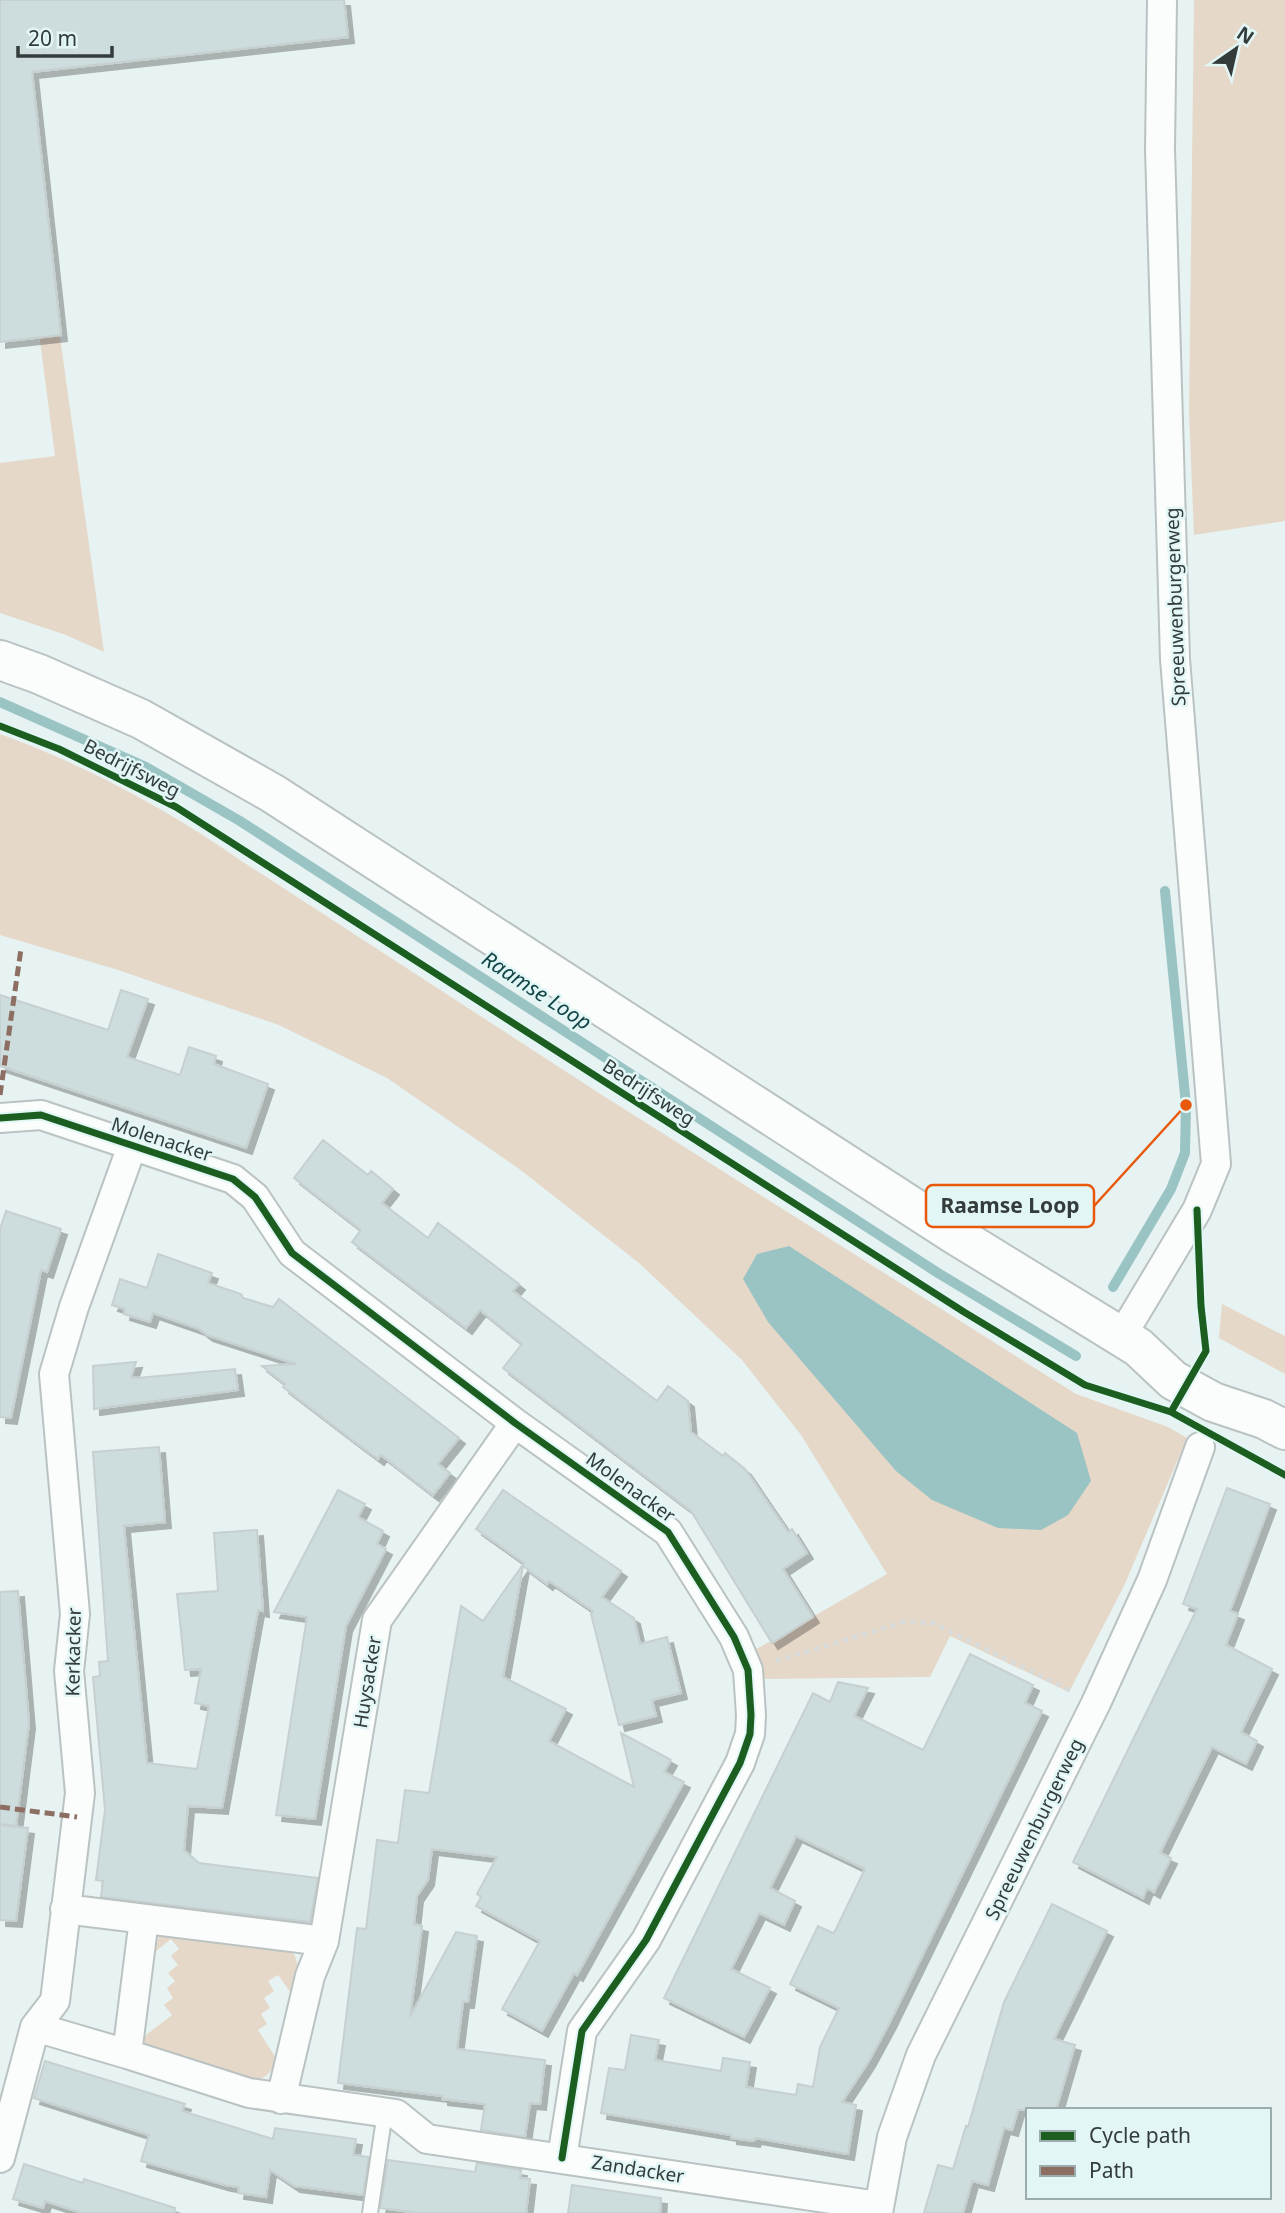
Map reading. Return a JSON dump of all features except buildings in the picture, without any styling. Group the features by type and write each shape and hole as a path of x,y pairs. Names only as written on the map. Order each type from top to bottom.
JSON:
{"main road":[{"path":"0,660 39,674 141,719 272,793 943,1227 1130,1342 1198,1365 1275,1425"}],"street":[{"name":"Spreeuwenburgerweg","path":"1130,1342 1197,1210 1216,1164 1175,659 1160,149 1162,0"},
{"name":"Molenacker","path":"0,1118 41,1115 233,1179 255,1197 292,1252 516,1423 668,1532 734,1637 748,1670 750,1734 740,1763 646,1940 582,2031 562,2158"},
{"name":"Kerkacker","path":"0,2158 35,2027 55,2001 80,1793 69,1671 75,1614 54,1374 74,1307 132,1146"},
{"name":"Huysacker","path":"324,1941 377,1620 516,1423"},
{"name":"Spreeuwenburgerweg","path":"878,2209 892,2137 921,2055 1096,1703 1152,1580 1200,1447"},
{"path":"65,1909 324,1941 310,1976 281,2099"},
{"path":"127,2054 145,1919"},
{"name":"Zandacker","path":"35,2027 249,2094 396,2114 427,2139 878,2209"}],"lane":[{"path":"370,2213 385,2112"}],"path":[{"path":"748,1670 904,1622 933,1623 1096,1703"}],"shaded area":[{"path":"1194,0 1285,0 1285,521 1194,535 1189,412"},
{"path":"58,323 104,652 66,635 0,613 0,463 55,456 38,325"},
{"path":"0,734 93,773 184,823 602,1095 1076,1394 1168,1427 1187,1438 1124,1586 1069,1692 950,1636 930,1677 753,1679 748,1654 887,1574 801,1435 742,1360 639,1263 518,1168 387,1078 279,1025 115,969 0,935"},
{"path":"1222,1304 1285,1336 1285,1374 1219,1338"},
{"path":"160,1931 288,1946 297,1963 291,1993 278,1975 268,1981 274,1991 264,1998 270,2008 261,2014 267,2024 258,2030 276,2058 267,2075 256,2081 147,2048 144,2040 146,2035 172,2015 164,2005 173,1998 167,1988 175,1981 168,1973 178,1965 171,1956 179,1949 171,1939 155,1952"}],"water":[{"path":"789,1246 1077,1433 1091,1481 1068,1515 1041,1530 998,1528 932,1500 896,1471 768,1322 743,1279 757,1254"}],"waterway":[{"name":"Raamse Loop","path":"0,702 146,767 240,821 938,1273 1076,1356"},
{"name":"Raamse Loop","path":"1113,1287 1171,1189 1185,1153 1186,1105 1165,891"}],"marked path":[{"path":"0,1095 21,949"},
{"path":"0,1807 77,1817"}],"cycle path":[{"name":"Bedrijfsweg","path":"0,726 59,749 176,807 964,1312 1085,1385 1171,1412 1285,1475"},
{"path":"0,1118 41,1115 233,1179 255,1197 292,1253 515,1423 668,1532 734,1637 748,1670 750,1734 740,1763 646,1940 582,2031 562,2158"},
{"path":"1171,1412 1206,1351 1201,1306 1197,1210"}],"place":[{"name":"Raamse Loop","path":"1186,1105"}]}
